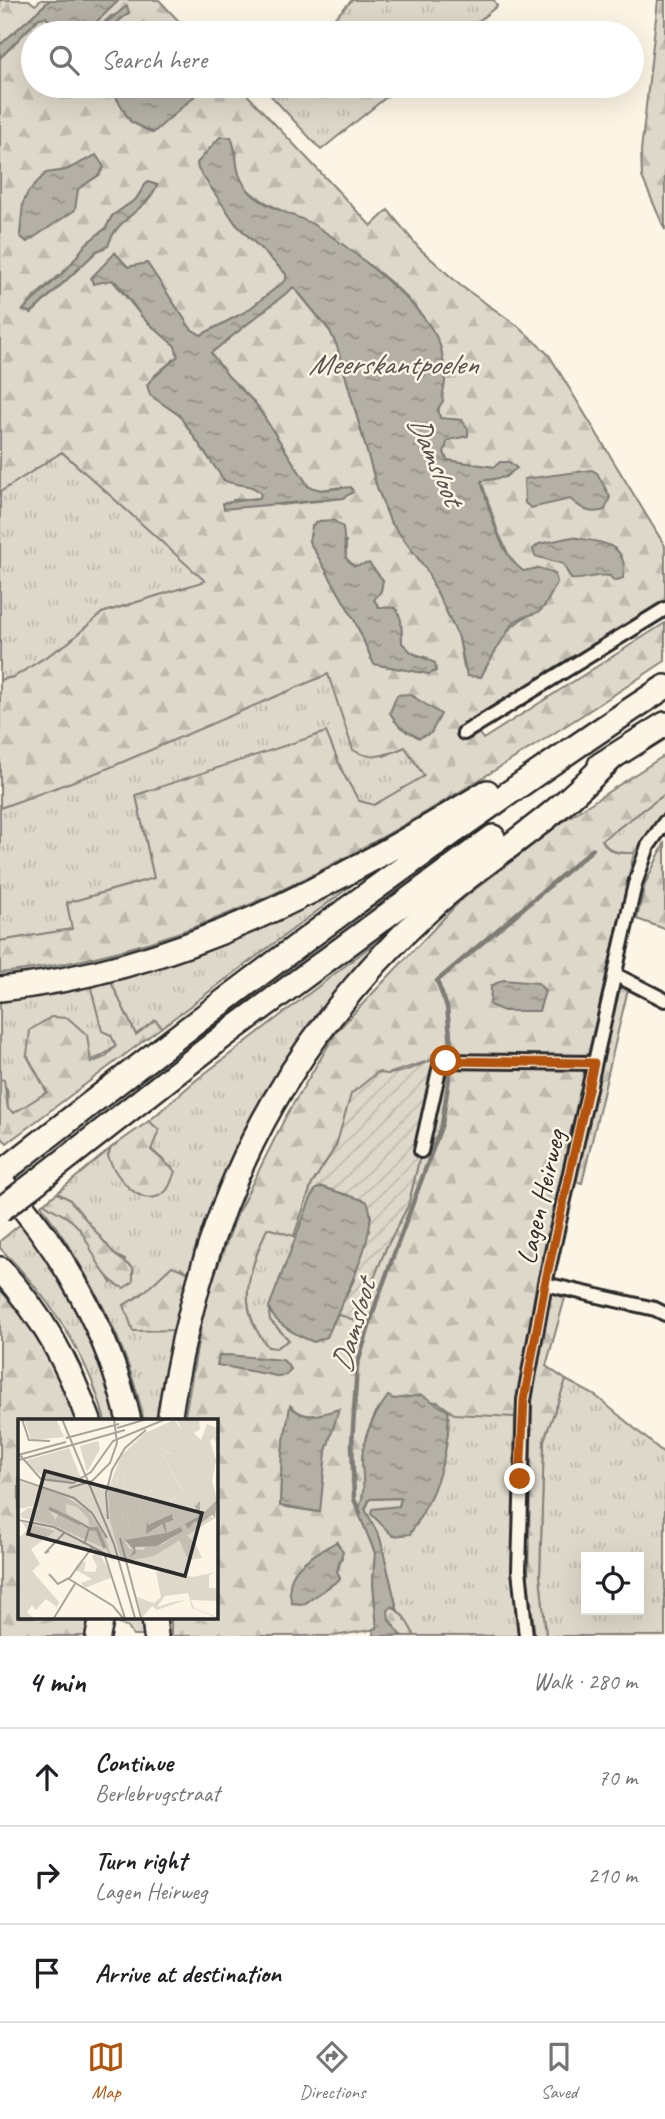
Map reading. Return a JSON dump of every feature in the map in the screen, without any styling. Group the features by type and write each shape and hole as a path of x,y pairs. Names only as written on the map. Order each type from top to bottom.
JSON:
{"highway":[{"path":"8,1168 372,891 535,773 665,687"},
{"path":"0,1210 225,1035 412,897 613,757 665,724"},
{"path":"169,1419 196,1284 225,1198 292,1068 336,1008 391,947 475,870 558,808 613,757"},
{"path":"0,989 126,966 245,924 339,879 500,785 535,773"},
{"path":"0,1180 41,1229 68,1269 111,1363 128,1419"},
{"path":"0,1269 51,1333 75,1380 88,1419"},
{"path":"97,1636 102,1618"},
{"path":"156,1618 156,1636"}],"street":[{"path":"464,733 665,609"},
{"name":"Lagen Heirweg","path":"526,1636 519,1570 524,1400 545,1284 638,872 648,846 665,822"},
{"path":"616,975 665,1000"},
{"path":"421,1151 441,1061 594,1063"},
{"path":"545,1284 655,1309 665,1314"}],"green space":[{"path":"0,0 29,0 35,5 41,0 50,0 27,21 21,21 21,26 0,45"},
{"path":"119,0 159,0 179,21 118,21 128,13 111,16 106,21 97,21"},
{"path":"352,0 494,0 497,6 479,21 332,21"},
{"path":"658,0 665,0 665,230 642,177 641,151"},
{"path":"46,17 50,21 36,21"},
{"path":"21,36 21,98 117,98 130,121 152,133 192,98 250,98 371,226 388,210 418,247 461,286 518,326 549,355 665,546 665,600 470,720 483,739 665,623 665,661 410,822 299,882 184,931 124,950 63,964 0,973 0,941 72,929 67,903 154,878 136,795 326,732 344,775 359,801 374,805 424,776 405,747 373,756 353,750 328,674 104,770 0,808 0,680 14,677 68,643 102,613 205,581 62,452 0,492 0,58","holes":["237,151 239,175 248,190 351,253 393,284 411,302 427,322 442,353 440,419 462,420 467,436 448,440 444,452 447,460 494,467 505,477 481,480 498,532 512,562 523,571 539,611 528,615 511,628 497,646 481,677 464,668 459,638 426,569 390,521 377,487 337,346 330,331 293,286 211,353 228,376 255,403 309,487 321,490 342,487 343,498 282,505 232,500 260,498 261,494 249,486 224,480 179,415 150,395 155,375 178,356 175,346 144,319 112,280 115,253 128,267 147,263 191,329 201,335 247,311 286,280 286,274 236,224 224,205","66,170 99,175 78,189 27,242 20,236 25,201 29,192 42,178","147,182 157,185 152,194 118,228 108,246 97,251 32,313 23,311 35,296 68,268 86,244 106,228 112,216 136,199","309,541 346,541 346,558 379,607 401,620 402,643 412,653 428,658 429,674 374,664 354,619","409,694 415,697 407,732 394,720"]},
{"path":"273,98 385,98 321,150"},
{"path":"62,452 206,581 102,613 68,643 14,677 0,680 0,492"},
{"path":"328,674 340,705 384,756 405,747 425,776 374,805 359,801 344,775 136,795 154,878 67,903 72,929 0,941 0,808"},
{"path":"665,755 665,794 602,840 611,850 634,853 537,1281 515,1417 454,1414 438,1402 394,1399 377,1410 366,1435 362,1459 365,1494 358,1511 375,1553 373,1583 377,1629 334,1636 171,1636 171,1618 217,1618 217,1419 184,1419 206,1298 238,1212 286,1116 337,1031 460,901 565,820","holes":["444,1056 408,1206 386,1248 357,1320 337,1314 327,1337 291,1331 269,1311 270,1320 289,1340 276,1348 268,1347 257,1332 248,1303 250,1275 267,1228 294,1236 312,1184 336,1146 344,1124 384,1075","291,1406 308,1415 338,1410 326,1451 319,1512 280,1506 282,1452","337,1542 342,1557 337,1572 340,1579 304,1604 314,1557"]},
{"path":"665,794 665,811 634,853 608,848 602,840"},
{"path":"665,842 665,929 637,919 645,884"},
{"path":"375,868 162,1027 155,1020 136,1035 111,982 105,980"},
{"path":"419,909 351,979 190,1273 181,1268 124,1305 177,1330 163,1419 144,1419 137,1391 104,1308 75,1255 41,1205 44,1203 75,1223 111,1283 125,1260 115,1255 69,1199 57,1193 111,1148 108,1156 175,1171 151,1149 159,1130 149,1121 195,1081"},
{"path":"105,980 111,982 136,1035 155,1020 162,1027 7,1143 0,1136 0,1079 4,1080 8,1109 14,1113 47,1092 27,1055 30,1030 51,1017 68,1018 87,1035 91,1063 105,1057 116,1046 111,1035 102,1031 90,984"},
{"path":"618,983 628,989 582,1183 573,1181"},
{"path":"90,984 116,1045 96,1059 85,1061 27,1056 47,1092 15,1113 8,1110 7,1089 0,1079 0,996"},
{"path":"444,1055 408,1206 386,1248 357,1321 337,1314 354,1280 371,1217 366,1201 322,1187 316,1189 297,1236 294,1236 312,1184 336,1146 351,1094 378,1072 402,1072"},
{"path":"149,1121 159,1130 151,1150 175,1171 166,1191 157,1197 139,1195 130,1189 116,1173 108,1156 111,1148"},
{"path":"57,1193 69,1199 115,1255 133,1268 133,1282 124,1288 109,1278 79,1228 44,1203"},
{"path":"23,1222 79,1317 100,1366 116,1419 104,1419 98,1396 77,1349 50,1306 0,1248 0,1241"},
{"path":"267,1228 297,1236 269,1311 270,1320 289,1340 276,1349 268,1347 257,1332 248,1303 250,1275"},
{"path":"172,1266 190,1273 177,1330 133,1331 124,1305 141,1295"},
{"path":"0,1286 37,1334 78,1419 18,1419 18,1618 89,1618 85,1636 0,1636"},
{"path":"551,1293 565,1298 546,1366 566,1380 544,1440 540,1576 546,1636 535,1636 528,1581 532,1398"},
{"path":"566,1380 596,1396 665,1454 665,1636 546,1636 540,1576 544,1440"},
{"path":"448,1411 515,1417 513,1550 520,1636 415,1636 397,1609 380,1538 365,1510 370,1499 402,1498 399,1506 417,1524 447,1442"},
{"path":"392,1606 404,1617 415,1636 402,1636 389,1620 387,1611"},
{"path":"120,1618 142,1618 143,1636 133,1636 128,1627 119,1624"}],"water":[{"path":"50,0 119,0 97,21 50,21 46,17 27,21"},
{"path":"127,6 129,13 119,21 108,21"},
{"path":"21,26 21,36 0,58 0,45"},
{"path":"117,98 192,98 153,133 130,121"},
{"name":"Meerskantpoelen","path":"220,137 231,137 240,177 249,191 272,207 316,226 348,249 406,298 434,333 441,349 445,373 443,401 438,409 440,418 462,420 468,429 468,436 448,440 444,452 447,460 494,467 500,462 509,462 517,468 505,477 481,481 496,530 507,553 523,571 539,568 555,574 557,583 540,611 517,620 511,626 481,677 467,676 459,638 426,569 390,521 377,487 337,346 330,331 294,287 211,353 228,376 255,403 309,487 321,490 351,487 353,492 343,498 224,509 223,503 260,498 261,494 249,486 224,480 179,415 150,395 147,385 178,356 175,346 144,319 117,283 112,280 93,284 91,278 115,253 128,267 147,263 191,329 201,335 247,311 286,280 286,274 236,224 198,169 197,163"},
{"path":"96,155 104,167 99,175 78,189 75,210 27,242 20,236 23,203 28,192 46,173 66,170"},
{"path":"147,182 157,185 152,194 118,228 108,246 97,251 31,313 23,310 68,268 86,244 106,228 112,216 136,199"},
{"path":"592,470 597,473 610,497 605,510 590,511 570,499 531,508 525,503 524,479"},
{"path":"333,520 343,527 346,558 354,566 369,563 383,580 381,591 374,600 379,607 396,608 401,620 402,643 412,653 435,663 436,671 429,674 374,664 354,619 309,541 312,526 319,521"},
{"path":"572,537 602,543 617,550 624,566 623,578 614,581 605,575 571,579 563,564 535,556 533,549 539,544"},
{"path":"409,694 441,714 431,733 419,738 399,726 390,713 397,695"},
{"path":"503,980 538,983 545,991 539,1011 504,1011 490,1005 491,986"},
{"path":"322,1187 366,1201 370,1213 365,1248 349,1289 327,1337 314,1342 281,1324 269,1307 310,1200 316,1189"},
{"path":"219,1356 283,1360 291,1369 286,1375 277,1376 217,1365"},
{"path":"422,1395 448,1411 447,1443 433,1491 410,1534 393,1536 371,1514 372,1509 399,1506 401,1498 370,1499 365,1509 380,1538 397,1609 392,1606 388,1611 389,1620 402,1636 374,1636 373,1629 377,1628 373,1583 375,1553 358,1511 363,1493 364,1444 374,1419 388,1396 394,1399"},
{"path":"290,1406 307,1415 319,1415 339,1409 326,1451 320,1512 280,1506 282,1452"},
{"path":"336,1542 343,1551 337,1571 340,1579 304,1604 292,1603 290,1592 294,1573 308,1559"}],"waterway":[{"name":"Damsloot","path":"452,1054 447,1007 437,981 593,849"},
{"name":"Damsloot","path":"360,1513 354,1499 352,1443 357,1366 376,1303 442,1124 450,1072"}],"route":[{"path":"446,1061 594,1063 545,1284 524,1400 520,1479"}]}
